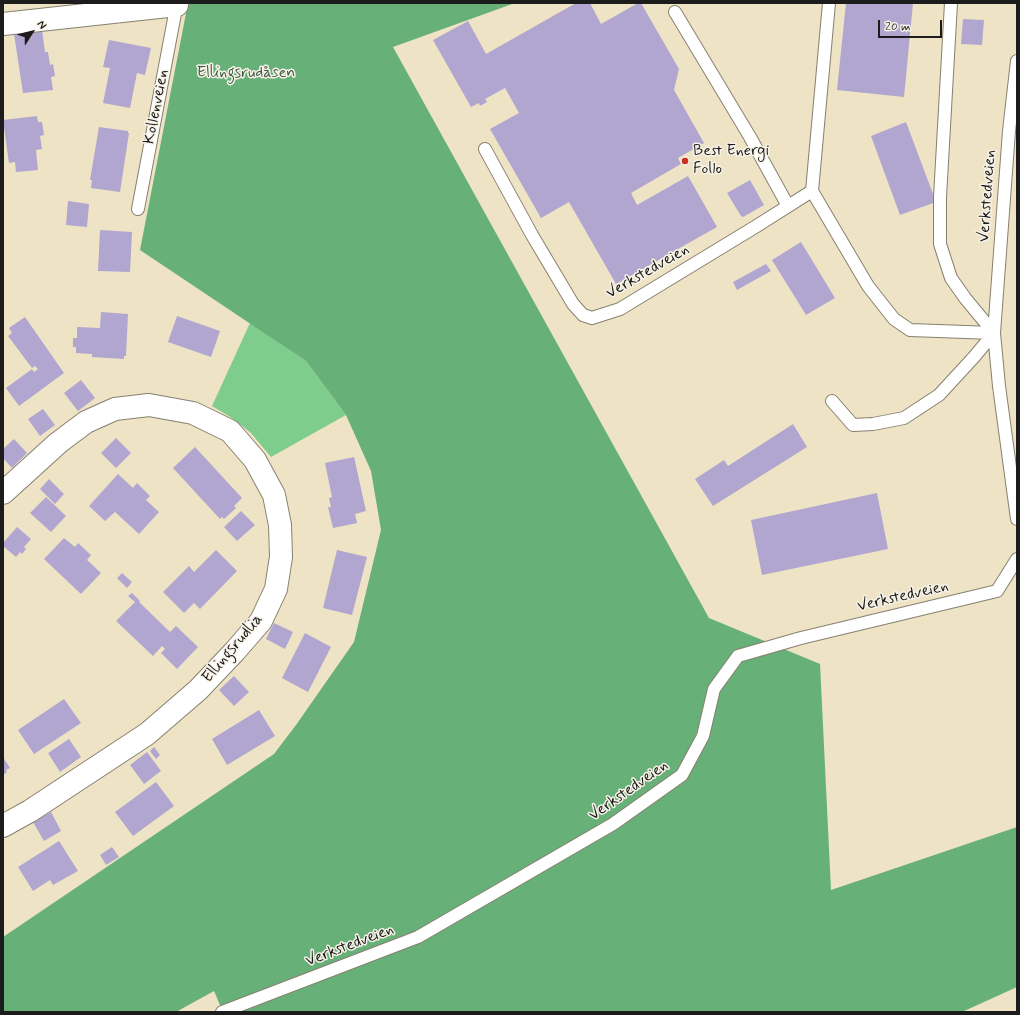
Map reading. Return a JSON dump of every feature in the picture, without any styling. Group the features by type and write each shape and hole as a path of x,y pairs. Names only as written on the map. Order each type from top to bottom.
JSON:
{"street":[{"name":"Kollenveien","path":"3,24 177,4"},
{"name":"Ellingsrudlia","path":"3,493 63,438 86,422 115,409 149,405 192,413 230,431 255,460 274,495 280,525 281,557 276,589 260,621 235,651 198,690 147,734 30,811 3,826"}],"lane":[{"path":"830,3 812,191 868,286 894,319 910,330 994,333"},
{"path":"951,3 940,197 940,244 951,278 965,298 994,333"},
{"name":"Kollenveien","path":"138,209 177,4"},
{"path":"675,12 750,137 788,206"},
{"name":"Verkstedveien","path":"1017,61 1013,131 994,333 999,386 1017,519"},
{"name":"Verkstedveien","path":"485,149 532,235 573,304 583,316 592,318 620,308 812,191"},
{"path":"832,401 853,424 873,424 904,418 939,395 994,333"},
{"name":"Verkstedveien","path":"222,1012 418,937 613,824 682,775 703,736 714,689 738,656 801,638 997,591 1017,559"}],"green space":[{"name":"Ellingsrudåsen","path":"188,3 515,3 393,47 709,618 820,664 831,890 1017,827 1017,987 962,1012 223,1012 214,991 176,1012 3,1012 3,937 274,754 354,642 381,530 371,471 346,415 306,361 140,250"},
{"path":"250,323 306,361 346,415 271,457 251,433 232,418 212,406"}],"building":[{"path":"576,3 590,3 601,24 638,3 641,3 679,69 674,90 704,143 678,158 681,164 631,193 637,205 688,176 717,227 616,284 569,202 541,218 490,129 519,113 505,88 485,99 487,102 480,106 479,103 471,107 433,40 468,21 486,54"},
{"path":"846,3 913,3 904,97 837,90"},
{"path":"963,19 984,20 982,45 961,44"},
{"path":"42,30 45,52 48,52 50,65 53,64 55,76 51,77 53,90 23,93 14,34"},
{"path":"109,40 151,48 145,75 137,73 130,108 103,103 110,68 103,67"},
{"path":"37,116 38,122 42,122 44,135 40,136 42,149 36,150 38,170 16,172 15,162 9,163 3,120"},
{"path":"906,122 936,202 900,215 871,136"},
{"path":"99,127 128,131 129,133 120,192 91,188 92,180 90,180"},
{"path":"750,180 764,205 743,217 727,193"},
{"path":"68,201 89,204 87,227 66,225"},
{"path":"100,230 132,232 130,272 98,271"},
{"path":"801,242 835,298 806,315 772,260"},
{"path":"766,264 771,271 737,290 733,282"},
{"path":"101,312 128,314 126,356 124,356 124,359 92,357 92,354 76,353 76,347 73,347 73,338 77,338 77,327 100,328"},
{"path":"177,316 220,331 211,357 168,342"},
{"path":"25,317 64,373 19,406 6,388 32,369 34,372 38,369 35,366 32,368 8,336 12,333 9,328"},
{"path":"81,380 95,398 78,411 64,393"},
{"path":"43,409 55,425 40,436 28,419"},
{"path":"793,424 807,447 713,506 695,479 724,460 728,466"},
{"path":"116,438 131,453 116,468 101,453"},
{"path":"14,439 27,453 12,468 3,458 3,449"},
{"path":"195,447 242,498 234,506 236,508 224,519 222,517 220,519 173,468"},
{"path":"354,457 366,511 355,514 357,523 333,528 328,507 331,507 329,498 332,497 325,463"},
{"path":"118,474 133,488 137,483 150,496 146,500 159,512 139,534 115,512 105,521 89,506"},
{"path":"49,479 64,494 55,504 40,489"},
{"path":"877,493 888,549 762,575 751,520"},
{"path":"46,497 66,516 51,532 30,513"},
{"path":"241,511 255,525 237,541 224,527"},
{"path":"17,527 31,539 24,547 26,549 22,554 20,552 16,557 3,546 3,543"},
{"path":"64,538 75,547 78,543 91,555 87,560 101,573 81,594 44,559"},
{"path":"216,550 237,571 200,609 194,603 184,613 163,592 189,566 194,572"},
{"path":"337,550 367,557 352,615 323,608"},
{"path":"122,573 132,582 127,588 117,578"},
{"path":"132,593 140,601 139,602 170,632 176,626 198,647 177,669 161,653 165,649 162,646 153,656 116,621 135,602 128,596"},
{"path":"274,623 293,632 285,649 266,639"},
{"path":"305,633 331,647 308,692 282,678"},
{"path":"234,676 249,692 234,706 219,690"},
{"path":"64,699 81,723 34,754 18,730"},
{"path":"259,710 275,736 227,765 212,739"},
{"path":"69,739 81,757 60,772 48,753"},
{"path":"154,747 160,755 156,759 150,751"},
{"path":"147,752 161,771 144,784 130,765"},
{"path":"3,757 10,768 6,770 7,772 3,775"},
{"path":"156,782 174,806 133,836 115,812"},
{"path":"51,812 61,831 44,841 33,822"},
{"path":"59,841 78,871 53,885 50,880 33,891 18,867"},
{"path":"112,847 119,857 106,865 100,855"}],"place":[{"name":"Best Energi Follo","path":"685,161"}]}
